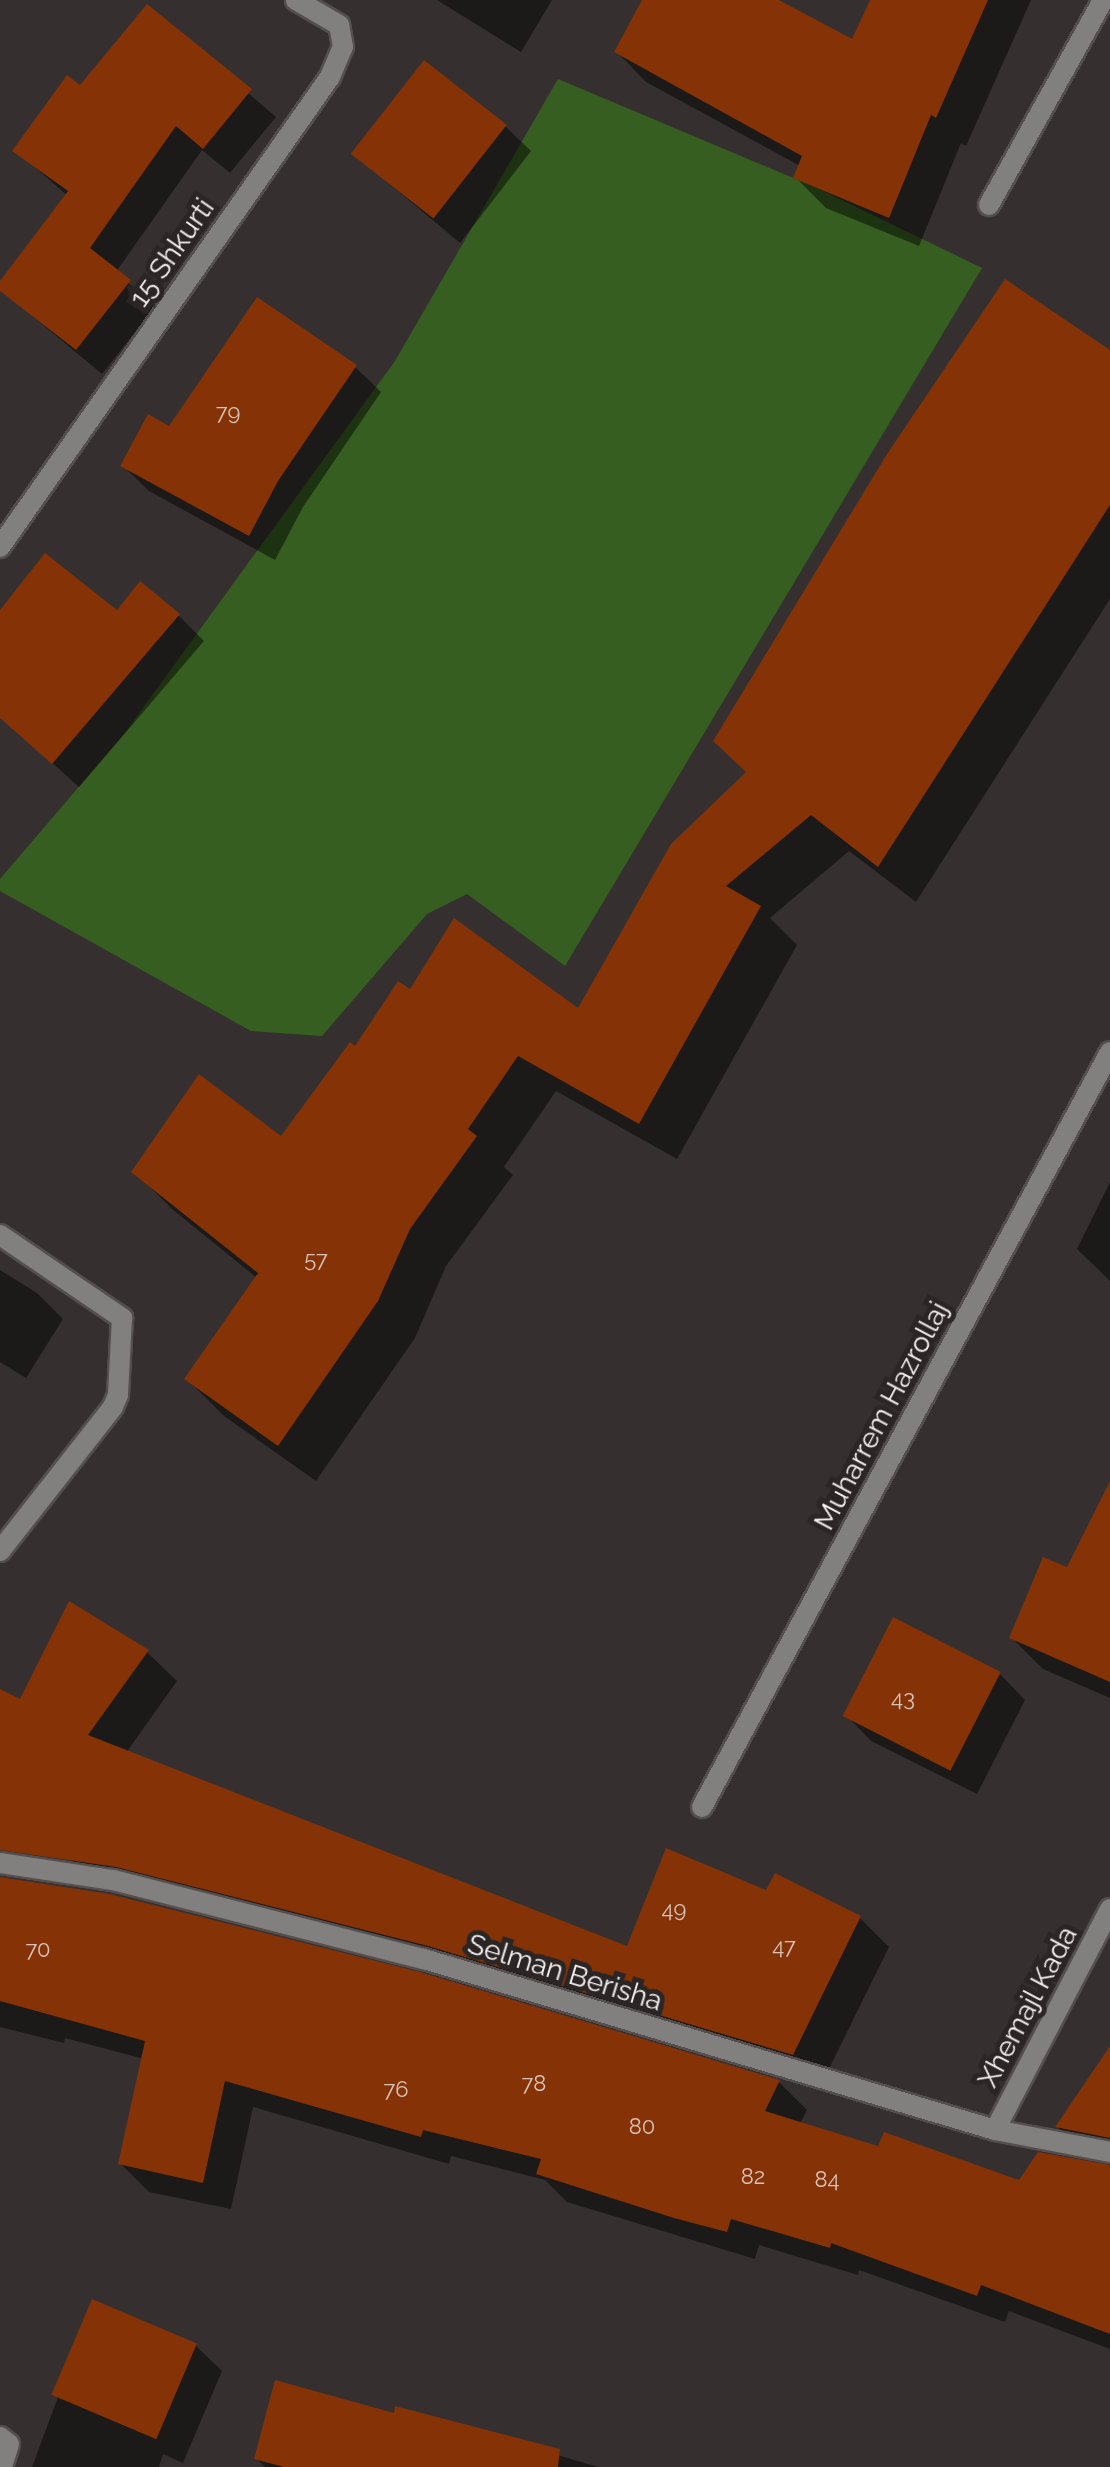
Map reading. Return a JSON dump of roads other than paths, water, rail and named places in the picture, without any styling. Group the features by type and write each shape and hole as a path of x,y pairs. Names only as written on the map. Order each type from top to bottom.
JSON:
{"street":[{"name":"15 Shkurti","path":"0,547 330,76 343,47 339,25 296,0"},
{"path":"989,205 1103,0"},
{"name":"Muharrem Hazrollaj","path":"702,1807 1110,1052"},
{"path":"0,1234 122,1318 118,1395 113,1407 0,1551"},
{"name":"Selman Berisha","path":"0,1863 113,1880 424,1960 995,2130 1110,2152"},
{"name":"Xhemajl Kada","path":"995,2130 1110,1910"},
{"path":"0,2437 9,2444 2,2467"}]}
